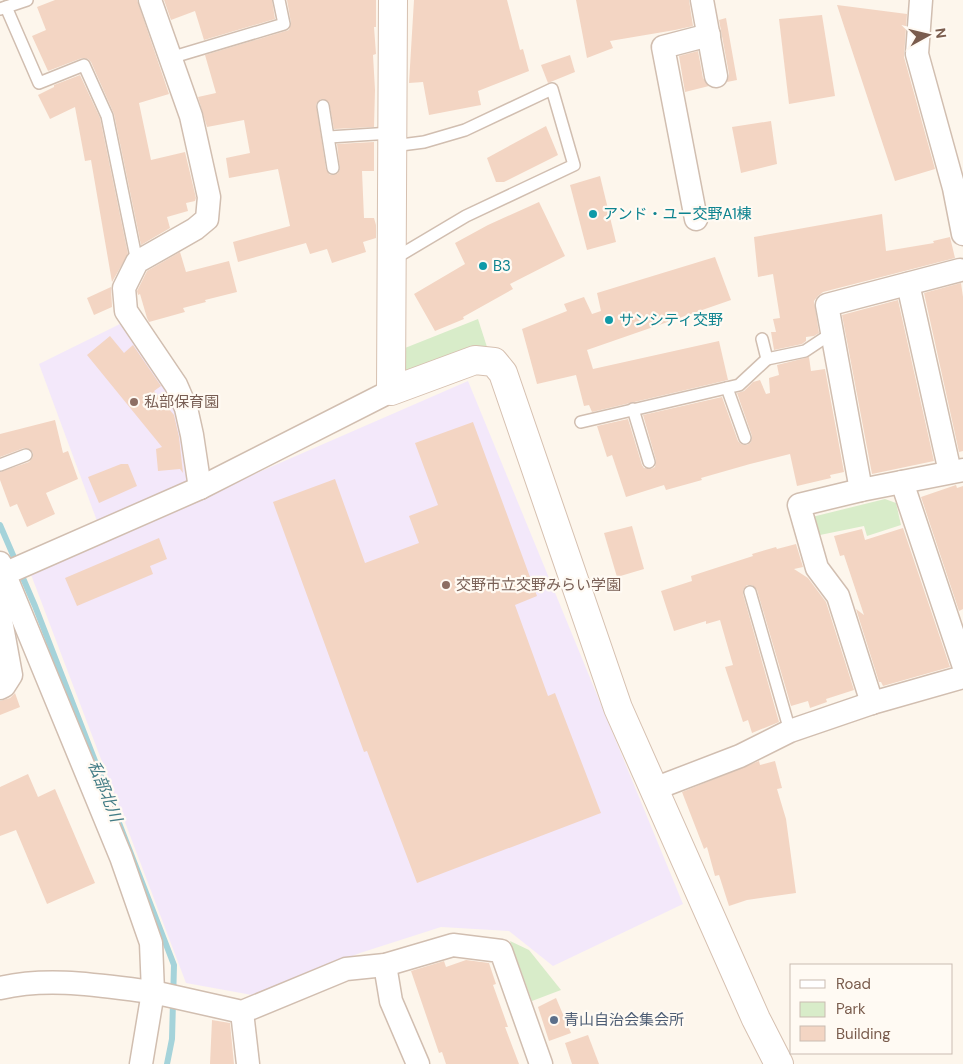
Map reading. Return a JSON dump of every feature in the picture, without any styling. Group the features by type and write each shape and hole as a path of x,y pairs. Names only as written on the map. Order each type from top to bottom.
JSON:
{"street":[{"path":"150,0 191,116 209,197 207,219 195,230 137,262 124,288 126,311 176,385 186,408 200,488"},
{"path":"391,391 393,0"},
{"path":"702,0 716,76"},
{"path":"920,0 917,54 954,188 963,234"},
{"path":"696,219 663,47 709,35"},
{"path":"861,490 828,305 960,270"},
{"path":"872,703 838,596 816,568 798,505 957,471 908,284"},
{"path":"2,568 200,488 391,391 475,360 494,362 503,373 618,708 756,1019 779,1064"},
{"path":"902,482 963,664"},
{"path":"0,688 4,686 11,675 0,615 2,568"},
{"path":"2,568 121,857 151,943 153,992 140,1064"},
{"path":"654,789 740,756 790,731 872,703 963,677"},
{"path":"0,988 20,983 86,984 153,992 242,1012 346,969 385,965 453,945 501,951 541,1064"},
{"path":"385,965 391,1001 418,1064"},
{"path":"242,1012 248,1064"}],"lane":[{"path":"27,0 3,8 39,83 84,65 106,116 137,262"},
{"path":"170,58 284,24 279,0"},
{"path":"329,137 424,142 465,130 552,89 574,164 466,216 391,260"},
{"path":"324,106 333,168"},
{"path":"581,422 739,385 767,358 805,351 832,333"},
{"path":"762,339 767,358"},
{"path":"727,388 744,438"},
{"path":"633,409 649,462"},
{"path":"0,465 26,455"},
{"path":"750,592 790,731"}],"shaded area":[{"path":"124,322 169,382 193,480 97,521 39,364"},
{"name":"交野市立交野みらい学園","path":"468,381 683,904 553,966 509,931 441,927 360,953 252,995 186,983 30,572"}],"green space":[{"path":"478,319 487,347 405,378 405,348"},
{"path":"885,499 896,503 901,525 867,536 864,526 815,536 812,517"},
{"path":"510,941 529,950 561,990 532,1001"}],"building":[{"path":"55,0 137,0 169,94 139,103 151,160 185,152 196,198 195,201 186,203 188,211 167,217 170,228 141,245 114,114 91,62 88,59 82,58 48,71 32,36 46,30 37,7"},
{"path":"164,0 272,0 275,19 204,40 195,11 171,20"},
{"path":"287,0 376,0 376,27 374,27 376,54 373,55 375,90 374,127 334,129 329,102 321,99 316,104 326,169 330,175 337,174 340,170 337,144 374,142 374,171 362,171 364,218 374,218 376,238 363,242 366,252 332,263 327,249 310,254 306,243 238,262 233,242 290,226 278,169 229,178 226,158 250,153 244,120 207,127 198,97 216,93 205,55 289,30 291,23"},
{"path":"414,0 507,0 520,50 523,49 529,71 478,91 481,105 429,115 423,82 409,83"},
{"path":"576,0 689,0 693,26 610,41 613,48 587,58"},
{"path":"837,5 907,14 904,57 935,169 895,181"},
{"path":"822,15 835,96 789,104 779,19"},
{"path":"726,18 737,80 727,82 729,74 719,20"},
{"path":"698,51 703,78 709,86 685,92 679,56"},
{"path":"570,55 575,72 548,83 541,65"},
{"path":"80,75 100,118 128,254 112,282 91,160 85,161 75,107 50,119 38,95 54,87 54,85"},
{"path":"771,121 777,164 741,173 732,127"},
{"path":"546,126 558,155 504,182 496,182 487,158"},
{"name":"アンド・ユー交野A1棟","path":"600,176 616,242 587,250 570,185"},
{"path":"539,202 565,256 510,284 513,289 463,317 464,319 435,331 414,294 465,264 455,243 488,225"},
{"path":"882,214 886,251 934,243 933,241 950,237 955,258 823,292 814,301 819,333 806,337 806,341 802,344 774,350 771,332 776,332 773,319 780,318 773,274 758,277 754,237"},
{"path":"180,252 186,272 229,261 237,292 205,300 206,302 183,308 185,312 149,322 140,294 138,295 137,291 147,271"},
{"name":"サンシティ交野","path":"715,257 731,300 587,350 593,369 719,341 728,380 592,412 589,405 584,406 576,375 537,384 522,329 567,311 564,304 584,297 592,314 601,311 597,293"},
{"path":"961,283 963,297 963,451 959,452 924,293"},
{"path":"111,287 112,307 94,315 87,298"},
{"path":"898,300 934,461 872,474 842,315"},
{"path":"110,336 124,353 133,345 161,386 154,391 174,415 179,437 183,473 180,469 158,471 156,449 162,447 87,355"},
{"path":"809,357 811,371 825,369 844,472 830,475 831,478 797,486 790,454 701,478 702,480 666,490 664,485 626,497 612,455 607,457 597,426 628,419 642,465 644,468 651,469 655,467 656,460 643,415 722,397 738,441 741,444 747,445 751,442 752,436 737,393 744,391 753,382 760,380 766,394 770,393 769,378 779,375 777,365"},
{"path":"55,420 63,453 68,451 78,479 46,493 55,514 27,527 17,504 10,507 0,480 0,472 29,462 33,457 33,453 30,449 24,448 0,457 0,434"},
{"path":"473,422 537,596 515,605 548,696 555,693 601,813 417,883 367,751 364,752 273,502 335,479 365,563 419,543 409,516 438,505 415,443"},
{"path":"121,464 128,464 137,486 99,503 88,477"},
{"path":"956,485 957,488 963,486 963,609 959,611 921,497"},
{"path":"632,526 644,569 617,577 604,533"},
{"path":"903,528 950,667 883,686 879,682 856,609 864,615 844,555 840,556 834,536 862,529 865,540"},
{"path":"159,538 167,559 150,566 153,574 77,606 65,578"},
{"path":"796,544 803,567 794,569 808,578 826,602 854,690 826,699 827,702 810,708 808,701 791,706 757,590 752,585 747,585 743,590 743,594 779,722 752,733 748,720 743,722 725,667 733,665 720,620 706,624 706,621 674,631 661,591 692,581 691,576 753,556 752,554 776,547 777,549"},
{"path":"15,693 20,707 0,715 0,701 10,698"},
{"path":"759,761 760,765 775,761 782,788 777,789 786,819 796,893 747,900 729,906 719,875 715,876 707,847 704,849 682,792"},
{"path":"28,774 38,797 55,789 95,883 47,904 16,830 0,836 0,787"},
{"path":"466,960 489,963 496,984 493,985 508,1027 505,1027 519,1064 446,1064 442,1052 439,1053 411,971 444,961 446,967"},
{"name":"青山自治会集会所","path":"556,998 571,1033 549,1041 538,1007"},
{"path":"212,1020 230,1023 234,1064 210,1064"},
{"path":"588,1035 599,1064 572,1064 565,1043"}],"waterway":[{"name":"私部北川","path":"0,525 35,606 174,965 172,1039 167,1064"}],"place":[{"name":"アンド・ユー交野A1棟","path":"593,214"},
{"name":"B3","path":"483,266"},
{"name":"サンシティ交野","path":"609,320"},
{"name":"私部保育園","path":"134,402"},
{"name":"交野市立交野みらい学園","path":"446,585"},
{"name":"青山自治会集会所","path":"554,1020"}]}
